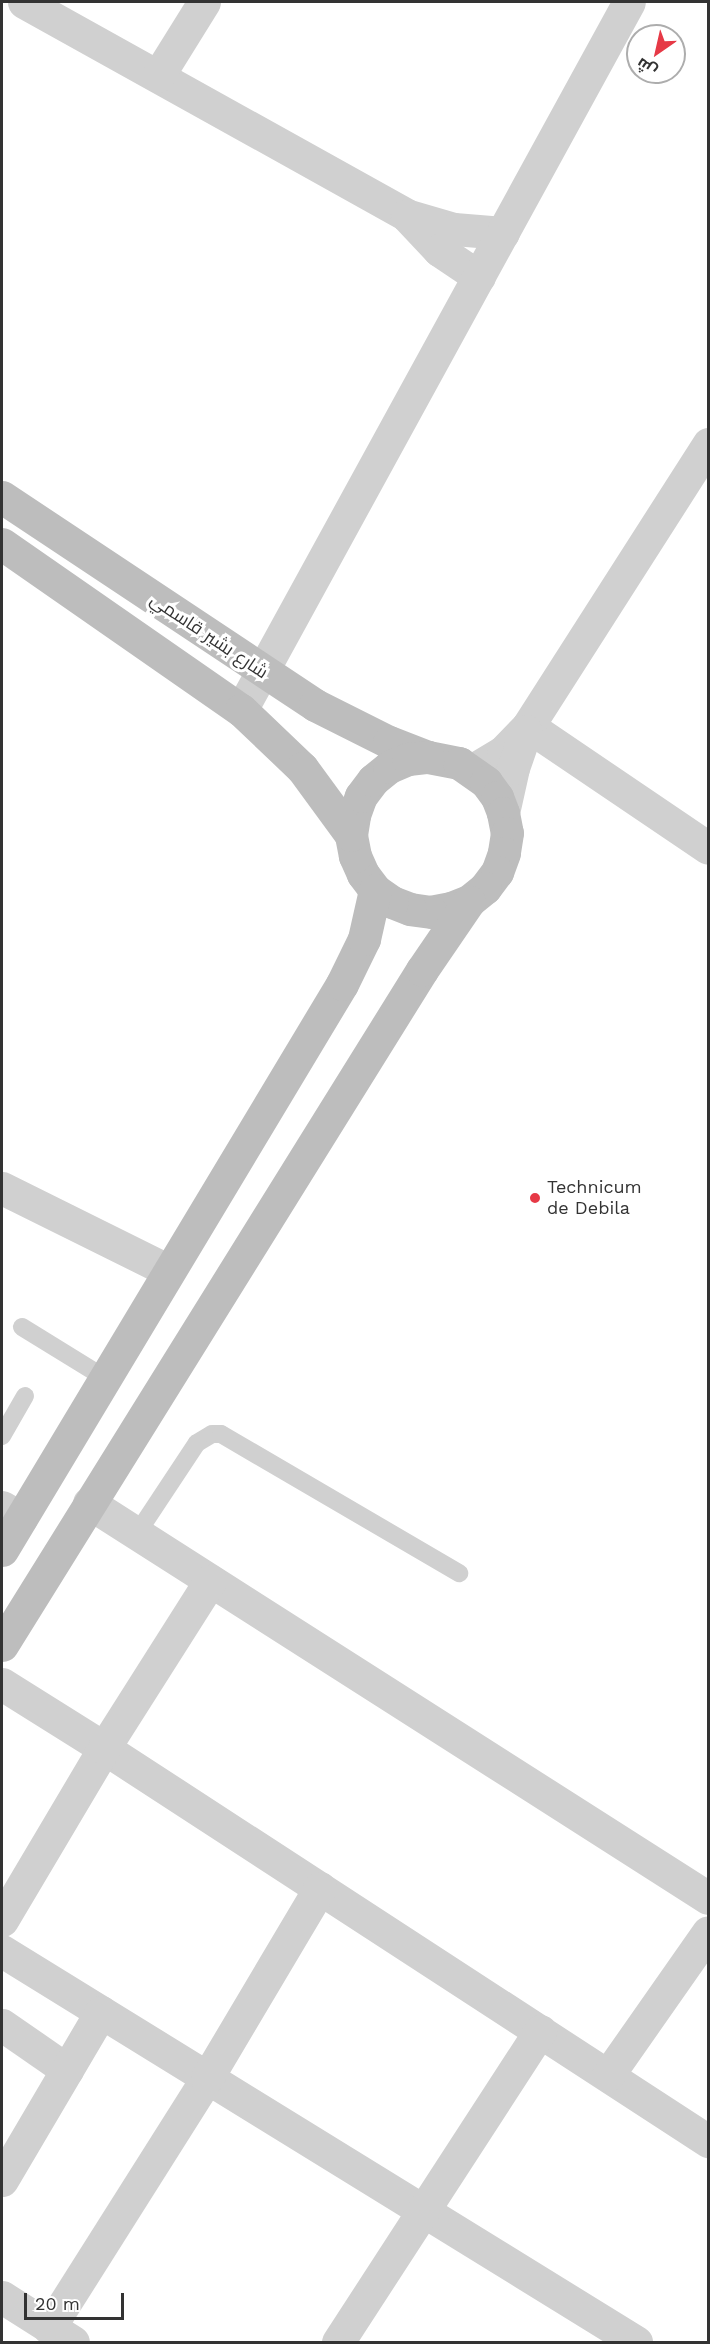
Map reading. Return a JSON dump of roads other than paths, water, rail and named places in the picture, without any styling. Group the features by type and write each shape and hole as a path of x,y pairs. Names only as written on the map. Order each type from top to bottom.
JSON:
{"main road":[{"name":"شارع بشير قاسمي","path":"2,497 262,671 352,725 428,757"},
{"path":"2,544 241,710 302,768 328,800 351,835"},
{"path":"2,1645 88,1503 422,970 469,901 485,888 497,872 504,853 507,833 503,813 497,796 473,770 444,758 428,757 408,759 389,767 373,780 361,796 354,815 351,835 355,856 363,874 375,890 392,902 411,909 431,912 469,901"},
{"path":"2,1550 11,1513 105,1378 353,963 366,931 375,890"},
{"path":"88,1503 80,1496 71,1481 72,1463 140,1355 147,1332 148,1307"}],"street":[{"path":"24,2 406,214 454,229 503,233"},
{"path":"158,76 204,2"},
{"path":"241,710 630,2"},
{"path":"406,214 439,250 479,277"},
{"path":"473,770 503,752 528,726 708,444"},
{"path":"503,813 513,768 528,726"},
{"path":"528,726 708,848"},
{"path":"2,1188 169,1271"},
{"path":"88,1503 708,1898"},
{"path":"2,1920 104,1748 210,1581"},
{"path":"2,1684 708,2141"},
{"path":"2,2297 61,2335 207,2078 320,1888"},
{"path":"608,2075 708,1932"},
{"path":"2,1951 636,2343"},
{"path":"2,2180 102,2013"},
{"path":"2,2025 67,2070"},
{"path":"338,2343 540,2031"}],"lane":[{"path":"22,1327 105,1378"},
{"path":"2,1436 25,1396"},
{"path":"136,1535 197,1443 212,1434 221,1434 459,1573"}],"place":[{"name":"Technicum de Debila","path":"535,1198"}]}
